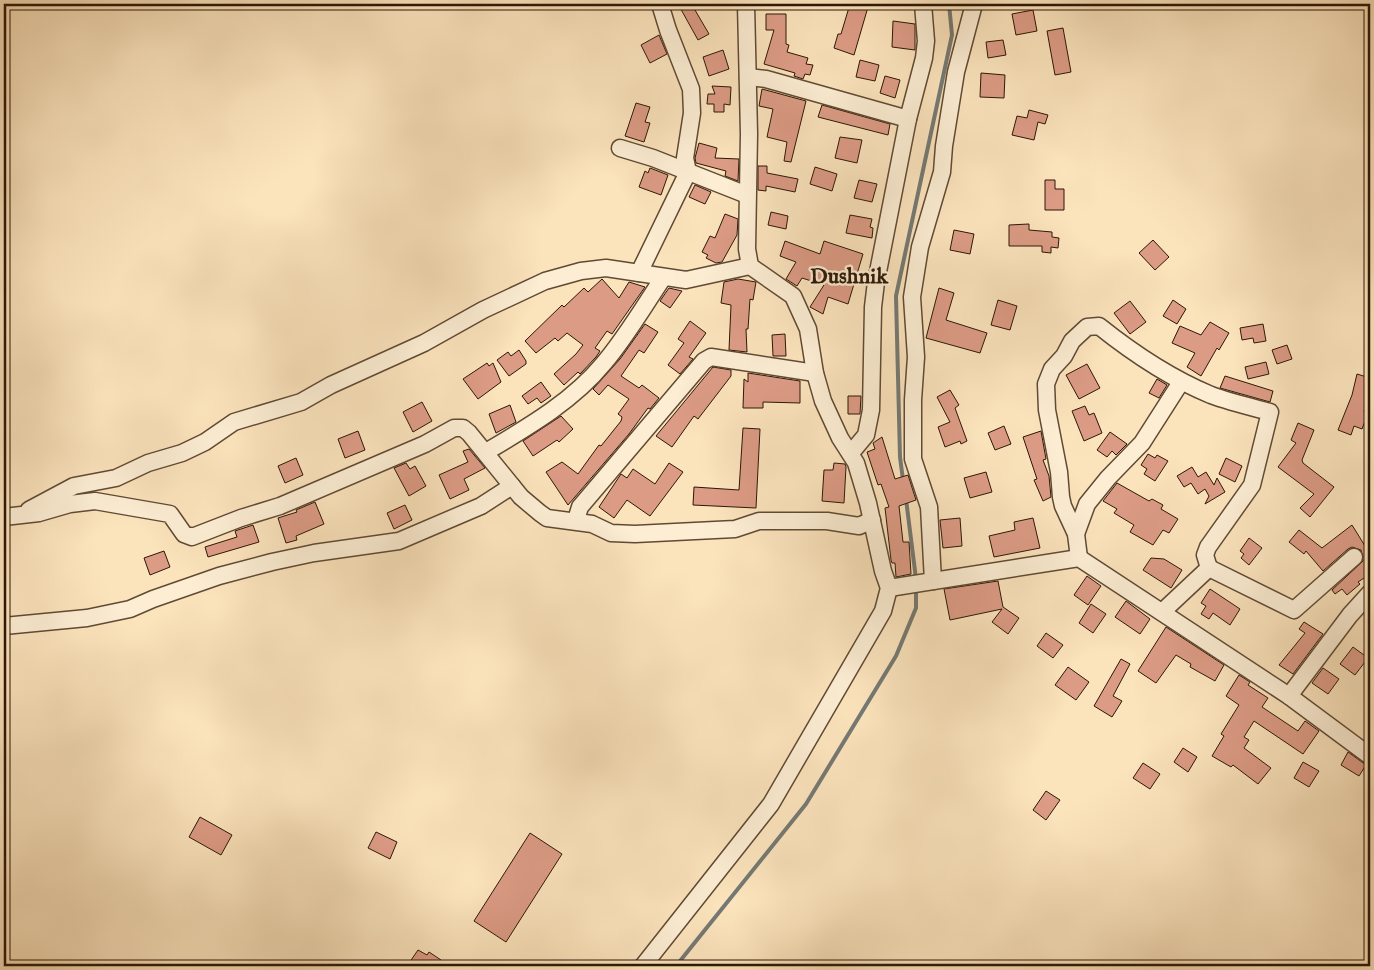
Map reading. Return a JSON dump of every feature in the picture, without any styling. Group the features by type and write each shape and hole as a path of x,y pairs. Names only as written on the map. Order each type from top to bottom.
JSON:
{"street":[{"path":"639,273 688,172 685,158 692,113 691,88 660,4"},
{"path":"643,966 771,804 883,611 889,588 856,463 840,438 823,401 815,373 808,329 793,296 750,266 747,249 749,134 746,4"},
{"path":"851,453 866,435 872,410 874,299 883,239 904,150 908,119 926,49 923,4"},
{"path":"922,583 929,507 913,459 913,400 916,357 912,296 920,247 942,172 944,146 956,72 974,4"},
{"path":"748,77 766,79 908,119"},
{"path":"620,148 653,158 747,195"},
{"path":"23,514 74,486 116,478 148,463 182,453 205,442 234,422 301,402 331,384 424,343 483,310 545,281 581,271 597,269 639,273 663,278 695,279 750,266"},
{"path":"486,452 533,424 574,392 604,363 663,278"},
{"path":"1079,558 1076,534 1062,506 1059,472 1047,410 1046,384 1052,369 1064,356 1072,341 1087,327 1099,326 1135,354 1181,382 1212,396 1270,412 1252,485 1208,547 1205,556 1209,568 1294,610 1354,557"},
{"path":"576,520 580,507 704,360 712,357 815,373"},
{"path":"1076,534 1087,504 1142,443 1181,382"},
{"path":"4,517 46,511 70,504 104,502 170,514 184,534 192,537 241,518 280,506 425,444 454,428 463,428 486,452 520,497 547,518 576,520 600,526 611,533 635,534 735,529 759,521 827,521 859,526 872,520"},
{"path":"4,626 88,618 130,609 152,598 228,574 314,553 399,541 481,506 512,486"},
{"path":"889,588 1079,558 1289,696 1370,756"},
{"path":"1162,612 1209,568"},
{"path":"1289,696 1350,615 1370,593"}],"building":[{"path":"678,4 695,4 695,10 709,34 698,40"},
{"path":"850,4 868,7 854,55 834,48 838,34 841,34"},
{"path":"1033,10 1037,31 1016,35 1012,14"},
{"path":"766,14 786,14 786,44 789,45 787,52 808,58 806,64 813,65 810,75 805,74 803,79 794,76 795,73 764,64 774,30 766,30"},
{"path":"893,21 915,24 915,50 892,47"},
{"path":"1063,28 1071,72 1055,75 1047,31"},
{"path":"659,35 667,54 650,63 641,45"},
{"path":"1003,40 1006,55 988,58 986,42"},
{"path":"723,50 729,69 709,76 703,57"},
{"path":"860,60 879,65 875,81 856,77"},
{"path":"981,73 1005,75 1004,98 980,97"},
{"path":"885,76 900,80 895,98 880,93"},
{"path":"712,86 731,87 730,105 724,104 724,112 714,112 714,104 707,104 708,94 715,94"},
{"path":"762,89 806,101 791,162 784,161 787,142 767,137 773,109 759,106"},
{"path":"636,103 650,107 645,122 650,123 644,142 625,136"},
{"path":"822,105 890,124 888,135 818,117"},
{"path":"1029,110 1048,115 1045,124 1038,122 1034,140 1012,135 1017,116 1027,118"},
{"path":"840,137 862,140 857,163 835,158"},
{"path":"699,143 717,148 715,158 739,159 738,181 725,176 726,171 696,163 695,158"},
{"path":"758,166 767,166 767,173 798,179 795,192 766,186 766,191 758,190"},
{"path":"815,167 837,174 832,191 810,184"},
{"path":"650,168 668,175 661,195 639,187 645,171 648,173"},
{"path":"859,180 877,184 872,202 854,198"},
{"path":"1045,180 1055,180 1055,189 1064,189 1064,210 1045,210"},
{"path":"695,185 711,192 705,204 689,197"},
{"path":"771,212 788,216 786,229 768,225"},
{"path":"725,214 738,219 737,235 722,262 716,263 706,258 708,255 702,252 710,236 715,238"},
{"path":"850,215 872,219 870,227 873,228 872,238 846,233"},
{"path":"1029,224 1029,230 1052,232 1052,237 1059,238 1058,248 1051,247 1051,253 1042,252 1042,246 1009,246 1009,225"},
{"path":"954,230 974,234 970,254 950,250"},
{"path":"1153,240 1169,257 1155,270 1139,253"},
{"path":"785,241 820,254 824,241 863,254 848,304 828,297 823,314 810,307 824,285 802,278 797,286 786,279 796,262 780,256"},
{"path":"602,279 619,298 629,282 645,287 612,334 607,331 595,348 600,351 596,357 580,374 578,372 564,385 554,374 583,345 567,333 558,341 555,338 536,353 525,341 562,305 564,307 584,288 588,292"},
{"path":"738,279 756,282 753,300 750,299 748,329 746,329 747,352 729,350 731,305 721,303 724,282"},
{"path":"669,288 682,291 670,308 660,301"},
{"path":"939,288 954,293 946,320 987,333 980,353 926,338"},
{"path":"998,300 1017,306 1010,330 991,325"},
{"path":"1173,300 1186,309 1177,324 1163,316"},
{"path":"1130,301 1146,322 1130,334 1114,313"},
{"path":"690,321 706,333 689,357 693,359 680,374 668,365 684,343 678,339"},
{"path":"1210,322 1229,333 1219,350 1217,348 1201,376 1187,367 1195,353 1172,343 1180,326 1201,335"},
{"path":"645,324 658,332 644,353 639,350 621,376 639,388 642,385 659,398 650,409 648,408 629,434 568,505 546,472 562,462 578,474 599,445 601,446 621,421 622,417 618,414 629,399 608,385 599,395 593,389 620,359"},
{"path":"1263,324 1266,341 1254,343 1253,338 1242,340 1240,328"},
{"path":"785,334 786,356 773,356 772,335"},
{"path":"1287,345 1292,359 1277,364 1272,350"},
{"path":"519,350 526,364 509,376 497,360 508,352 511,356"},
{"path":"1266,362 1269,374 1248,379 1245,367"},
{"path":"487,363 489,366 493,363 501,382 478,399 463,379"},
{"path":"1087,364 1100,388 1079,399 1066,375"},
{"path":"713,367 731,370 731,376 698,419 694,416 672,447 656,436"},
{"path":"748,373 800,381 800,403 763,402 763,408 743,408 744,379 748,382"},
{"path":"1357,374 1370,378 1370,392 1364,412 1368,413 1362,429 1354,426 1351,435 1338,430 1352,395"},
{"path":"1225,376 1273,391 1270,402 1220,388"},
{"path":"1157,379 1167,385 1159,398 1149,393"},
{"path":"541,382 551,396 541,403 537,398 528,404 522,396"},
{"path":"950,390 959,405 955,408 967,441 961,444 960,441 945,447 938,427 950,422 937,397"},
{"path":"848,396 861,396 860,414 848,414"},
{"path":"422,402 432,421 413,432 403,412"},
{"path":"510,405 516,422 496,433 489,414"},
{"path":"1085,406 1089,415 1094,413 1102,433 1084,441 1072,411"},
{"path":"561,416 573,429 559,442 557,440 533,456 523,441"},
{"path":"1298,423 1314,430 1302,460 1303,463 1334,487 1310,517 1300,508 1314,494 1278,467 1296,443 1291,440"},
{"path":"1004,426 1011,444 995,450 988,433"},
{"path":"743,428 760,429 756,508 693,505 694,487 739,490"},
{"path":"358,431 365,450 345,458 338,439"},
{"path":"1041,431 1046,459 1043,460 1049,476 1051,497 1043,501 1034,480 1037,479 1023,437"},
{"path":"1110,432 1127,444 1116,455 1112,451 1107,457 1097,450"},
{"path":"882,437 895,479 908,475 916,500 899,506 903,542 909,542 911,574 896,577 895,563 892,563 891,560 885,508 889,507 881,484 878,485 867,452 875,449 873,443"},
{"path":"469,449 485,468 464,479 469,490 450,499 439,475 468,462 463,451"},
{"path":"1148,454 1155,458 1157,455 1168,461 1155,481 1144,474 1147,469 1141,465"},
{"path":"296,458 303,475 285,483 278,466"},
{"path":"1226,458 1242,466 1235,482 1219,474"},
{"path":"406,463 410,469 415,466 426,486 409,496 394,468"},
{"path":"669,463 683,472 650,516 627,500 614,518 599,507 621,474 627,478 633,469 655,484"},
{"path":"834,463 845,464 846,467 844,503 822,501 824,470 833,470"},
{"path":"1192,467 1198,477 1206,472 1214,485 1217,478 1225,492 1205,504 1209,496 1205,489 1198,494 1191,483 1184,487 1177,476"},
{"path":"986,472 992,492 970,498 964,478"},
{"path":"1117,483 1149,501 1152,499 1163,505 1161,509 1178,519 1169,533 1163,530 1153,545 1130,532 1134,525 1114,513 1117,509 1103,501"},
{"path":"315,502 324,524 296,536 297,540 286,543 278,518 297,512 296,510"},
{"path":"405,505 412,520 394,529 387,513"},
{"path":"960,518 962,546 943,548 940,520"},
{"path":"1033,518 1040,548 994,557 989,536 1015,530 1014,522"},
{"path":"253,525 259,542 208,557 205,547 237,537 235,531"},
{"path":"1352,525 1370,554 1370,574 1358,582 1360,584 1347,595 1342,589 1335,594 1332,590 1363,561 1361,550 1352,547 1348,549 1323,571 1306,551 1304,554 1289,542 1299,530 1322,548"},
{"path":"1249,538 1262,548 1249,565 1241,558 1244,554 1240,551"},
{"path":"164,551 170,567 150,575 144,558"},
{"path":"1151,558 1164,559 1182,570 1171,588 1143,570"},
{"path":"1087,576 1101,586 1088,605 1074,595"},
{"path":"998,581 1003,607 1019,618 1008,634 992,622 1002,609 950,620 944,589"},
{"path":"1210,589 1240,609 1230,625 1213,613 1209,619 1201,614 1206,606 1201,603"},
{"path":"1126,601 1150,619 1140,634 1115,617"},
{"path":"1091,604 1106,614 1093,633 1079,623"},
{"path":"1304,622 1323,634 1293,674 1279,665 1305,633 1299,629"},
{"path":"1166,627 1224,665 1215,681 1190,667 1191,664 1176,655 1156,683 1138,671"},
{"path":"1046,633 1063,645 1053,658 1037,646"},
{"path":"1353,647 1368,658 1355,675 1340,664"},
{"path":"1121,659 1130,664 1113,696 1122,701 1112,717 1094,706"},
{"path":"1068,667 1089,682 1076,700 1055,685"},
{"path":"1323,668 1339,679 1328,694 1312,683"},
{"path":"1239,675 1250,682 1248,685 1268,698 1262,707 1298,731 1305,721 1319,731 1303,754 1254,721 1244,737 1249,740 1244,748 1271,768 1258,784 1233,765 1231,767 1212,756 1224,736 1221,734 1239,705 1226,696"},
{"path":"1183,748 1197,757 1188,772 1174,762"},
{"path":"1348,752 1366,765 1359,776 1341,765"},
{"path":"1303,762 1319,771 1309,787 1294,778"},
{"path":"1143,763 1160,774 1150,789 1133,778"},
{"path":"1046,791 1060,800 1046,820 1033,810"},
{"path":"200,817 232,835 221,855 189,837"},
{"path":"376,832 397,842 390,859 368,848"},
{"path":"530,833 562,854 506,942 474,921"},
{"path":"418,950 427,955 429,952 441,960 439,963 443,966 407,966"}],"waterway":[{"path":"903,480 900,457 896,296 952,35 949,4"},
{"path":"906,499 916,579"},
{"path":"676,966 806,804 896,656 916,608 916,589"}],"district":[{"name":"Dushnik","path":"849,275"}]}
